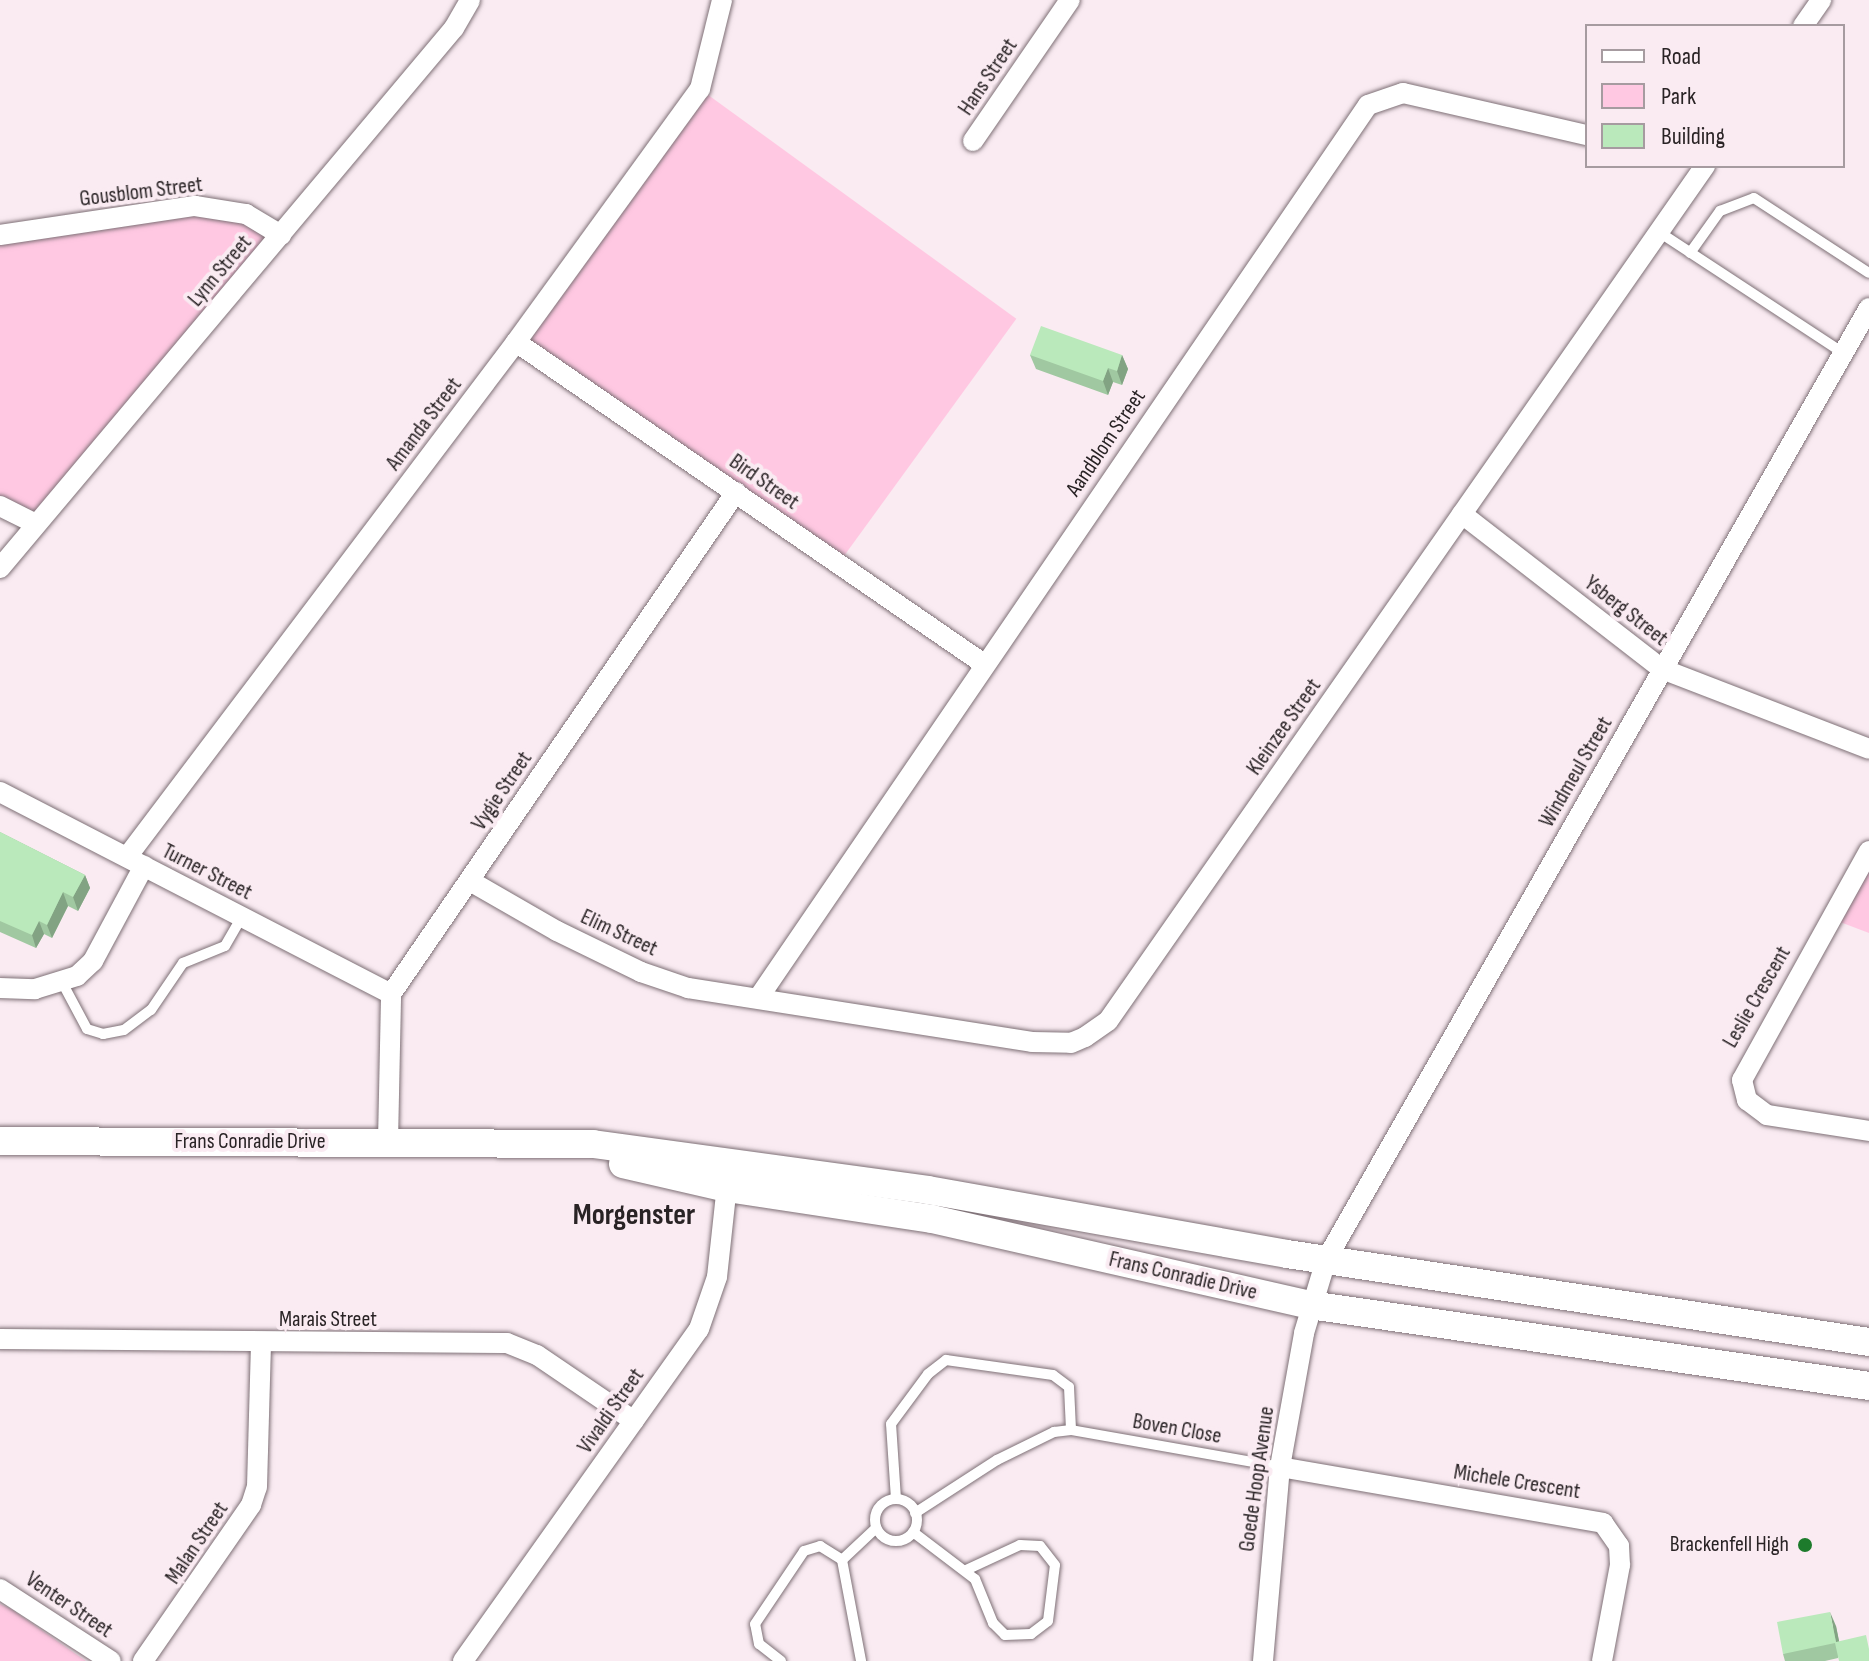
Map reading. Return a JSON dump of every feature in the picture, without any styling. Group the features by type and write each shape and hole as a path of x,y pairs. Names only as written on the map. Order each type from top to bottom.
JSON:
{"street":[{"name":"Lynn Street","path":"0,568 454,28 470,0"},
{"name":"Amanda Street","path":"63,984 93,961 135,862 700,89 722,0"},
{"name":"Hans Street","path":"973,141 1070,0"},
{"path":"1804,24 1821,0"},
{"name":"Aandblom Street","path":"759,997 1368,105 1403,93 1585,135"},
{"name":"Kleinzee Street","path":"759,997 1052,1044 1071,1043 1108,1021 1704,168"},
{"name":"Gousblom Street","path":"0,235 195,206 246,214 281,235"},
{"name":"Windmeul Street","path":"1310,1305 1326,1260 1869,308"},
{"name":"Bird Street","path":"516,342 984,664"},
{"name":"Vygie Street","path":"391,994 736,492"},
{"path":"0,506 36,524"},
{"name":"Ysberg Street","path":"1462,514 1662,669 1869,749"},
{"name":"Turner Street","path":"0,792 391,994"},
{"name":"Leslie Crescent","path":"1869,851 1742,1080 1747,1100 1767,1115 1869,1131"},
{"name":"Elim Street","path":"470,881 653,977 688,988 759,997"},
{"path":"0,988 63,984"},
{"path":"388,1142 391,994"},
{"name":"Frans Conradie Drive","path":"0,1141 593,1144 1310,1305 1869,1386"},
{"name":"Frans Conradie Drive","path":"728,1175 928,1190 1326,1260 1869,1342"},
{"name":"Vivaldi Street","path":"463,1661 634,1421 709,1307 728,1175"},
{"name":"Goede Hoop Avenue","path":"1263,1661 1280,1467 1310,1305"},
{"name":"Marais Street","path":"0,1339 261,1344 507,1343 537,1355 634,1421"},
{"name":"Malan Street","path":"143,1661 251,1505 257,1487 261,1344"},
{"name":"Michele Crescent","path":"1280,1467 1603,1523 1619,1546 1620,1565 1602,1661"},
{"name":"Venter Street","path":"0,1589 111,1661"}],"lane":[{"path":"1690,253 1720,211 1754,198 1869,273"},
{"path":"1659,232 1843,353"},
{"path":"63,984 87,1029 103,1034 124,1030 151,1010 183,963 225,946 242,917"},
{"path":"946,1360 1053,1375 1069,1387 1071,1430 1036,1439 915,1513 896,1499 891,1424 928,1374 946,1360"},
{"name":"Boven Close","path":"1071,1430 1280,1467"},
{"path":"896,1499 883,1503 875,1515 876,1528 893,1541 913,1532"},
{"path":"913,1532 915,1513"},
{"path":"842,1560 876,1528"},
{"path":"913,1532 966,1570 980,1586 993,1623 1005,1635 1031,1634 1048,1621 1055,1565 1040,1546 1020,1545 966,1570"},
{"path":"781,1661 759,1644 755,1624 804,1551 829,1548 842,1560 861,1661"}],"green space":[{"path":"700,89 1016,319 832,572 516,342"},
{"path":"199,207 241,215 278,239 36,524 0,506 0,238"},
{"path":"1869,871 1869,933 1840,922"},
{"path":"0,1604 11,1609 86,1661 0,1661"}],"building":[{"path":"1041,326 1122,355 1117,371 1108,368 1103,381 1030,355"},
{"path":"0,832 85,875 73,897 63,892 47,925 39,921 32,935 0,921"},
{"path":"1830,1612 1836,1642 1866,1635 1869,1661 1839,1661 1835,1643 1783,1654 1777,1622"}],"place":[{"name":"Brackenfell High","path":"1805,1545"}],"district":[{"name":"Morgenster","path":"634,1215"}]}
